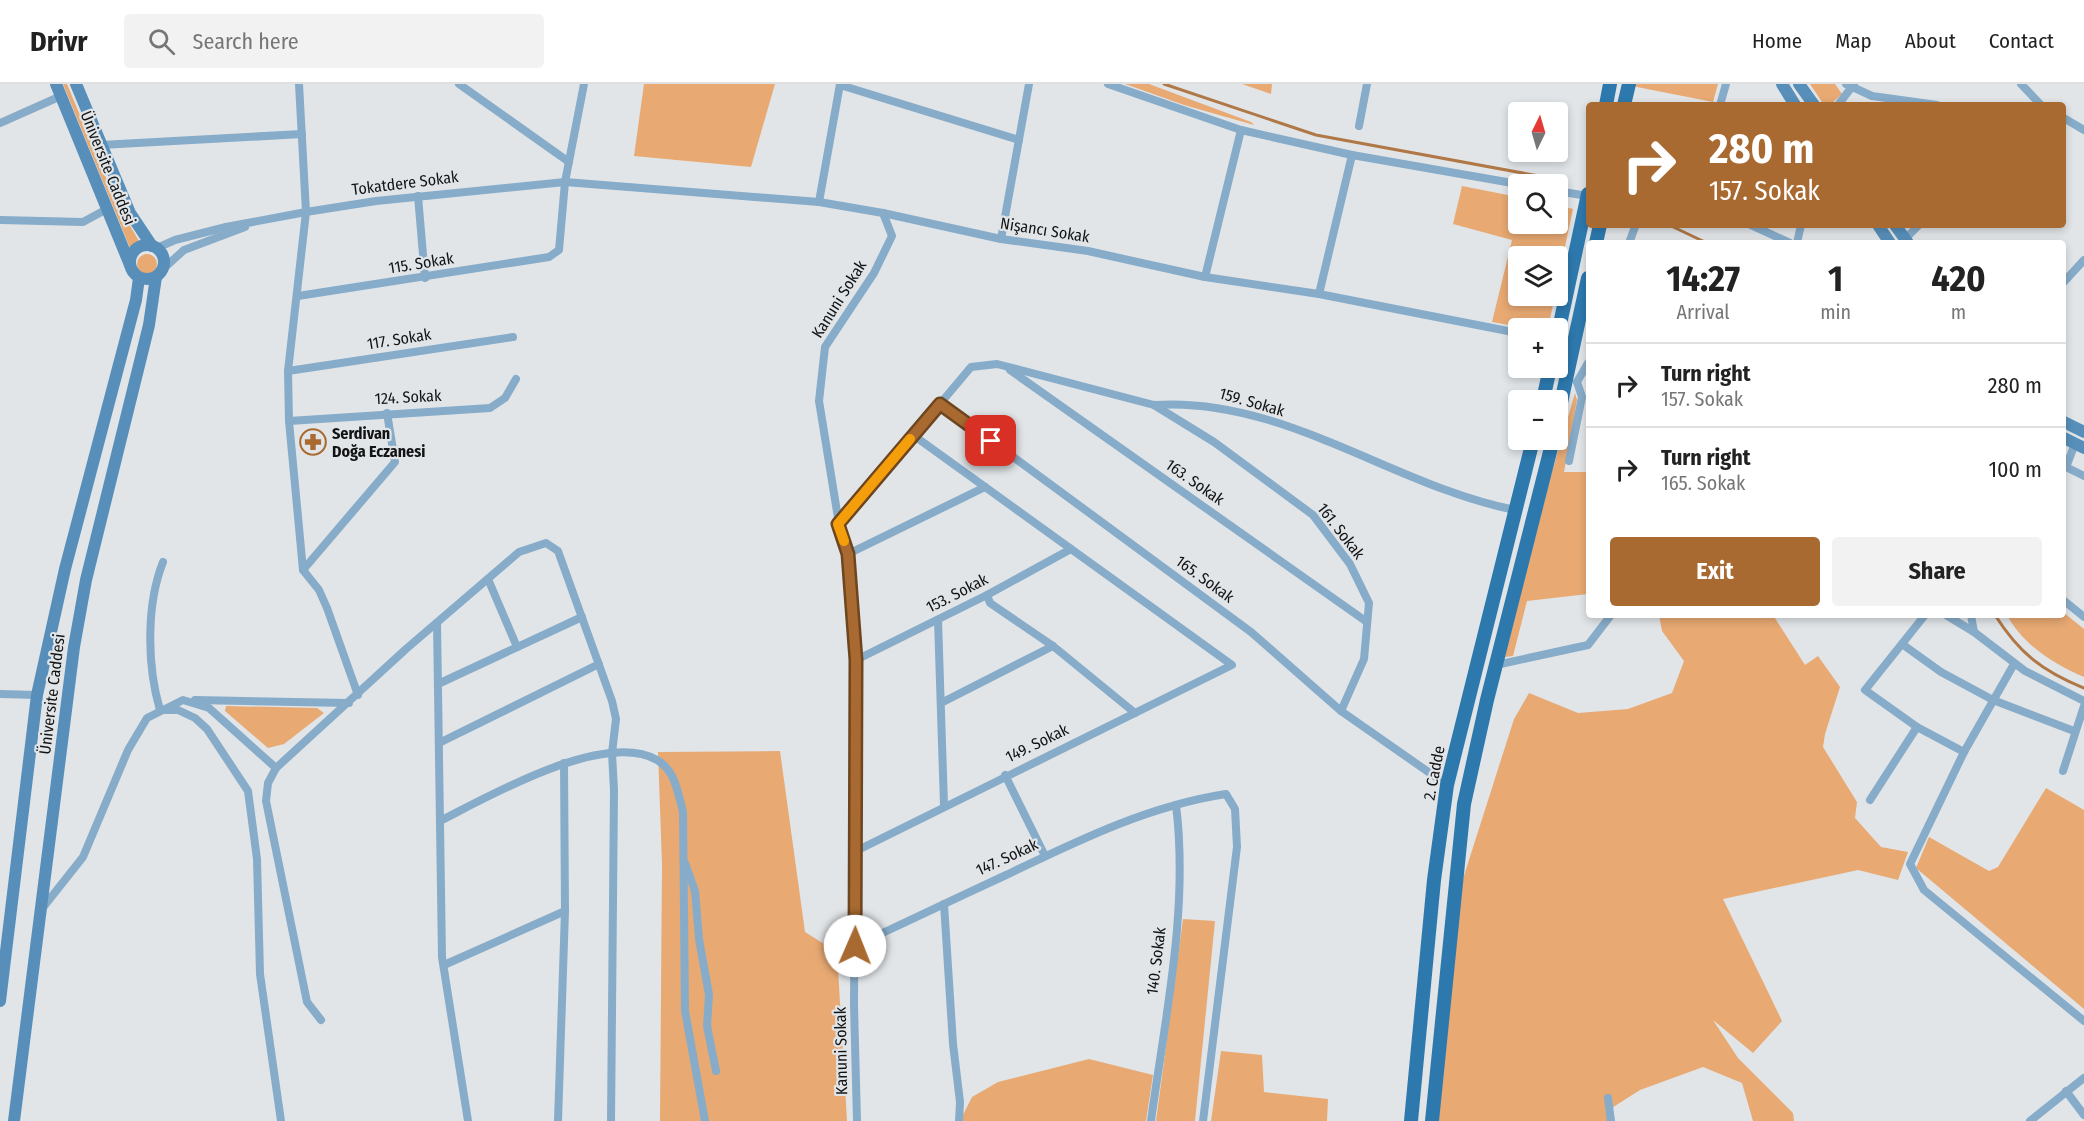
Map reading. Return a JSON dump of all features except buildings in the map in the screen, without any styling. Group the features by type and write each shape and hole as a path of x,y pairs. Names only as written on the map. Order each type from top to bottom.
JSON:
{"main road":[{"name":"Üniversite Caddesi","path":"56,84 130,265"},
{"name":"Üniversite Caddesi","path":"76,84 130,213 154,247"},
{"path":"1607,102 1610,84"},
{"path":"1625,102 1629,84"},
{"path":"1782,84 1793,102"},
{"path":"1799,84 1812,102"},
{"path":"1561,318 1586,204"},
{"path":"144,245 154,247 163,256 159,274 148,280 139,278 130,265 135,249 144,245"},
{"name":"Üniversite Caddesi","path":"14,1121 74,647 86,580 150,325 159,274"},
{"name":"Üniversite Caddesi","path":"0,1001 37,695 65,569 133,312 139,278"},
{"path":"1568,392 1572,381 1586,291"},
{"path":"2066,423 2084,432"},
{"path":"2066,439 2080,446"},
{"name":"2. Cadde","path":"1411,1121 1434,880 1447,785 1530,450"},
{"path":"1432,1121 1464,804 1496,664 1550,450"}],"street":[{"path":"299,84 306,212 288,371 289,421 303,570 319,590 327,608 358,695"},
{"path":"459,84 569,162"},
{"path":"565,182 584,84"},
{"path":"1001,239 1029,84"},
{"path":"1108,84 1241,130 1352,154 1508,182"},
{"path":"1359,126 1367,84"},
{"path":"1721,102 1726,84"},
{"path":"2021,84 2037,102"},
{"path":"819,202 840,85 1019,140"},
{"path":"1840,102 1851,85 1872,96 1915,102"},
{"path":"0,123 61,96"},
{"path":"2066,119 2084,130"},
{"path":"1205,277 1241,130"},
{"path":"101,145 302,134"},
{"path":"1319,294 1352,154"},
{"name":"Nişancı Sokak","path":"565,182 819,202 883,213 1001,239 1088,251 1205,277 1319,294 1508,331"},
{"name":"Tokatdere Sokak","path":"159,274 184,250 251,225 306,212 418,196 565,182"},
{"name":"115. Sokak","path":"298,296 549,257 559,250 565,182"},
{"path":"1568,192 1586,195"},
{"path":"418,196 425,278"},
{"path":"0,220 82,222 106,209"},
{"name":"Kanuni Sokak","path":"857,1121 856,660 848,554 838,524 819,401 825,347 874,273 892,236 883,213"},
{"name":"Tokatdere Sokak","path":"154,247 226,227 251,225"},
{"path":"1758,228 1784,240"},
{"path":"1907,240 1917,228"},
{"path":"2066,280 2084,260"},
{"name":"117. Sokak","path":"288,371 513,337"},
{"name":"159. Sokak","path":"940,404 971,367 997,364 1154,405 1180,403 1216,406 1313,436 1480,503 1515,510"},
{"path":"1569,461 1585,400 1572,381 1586,365"},
{"name":"163. Sokak","path":"1005,366 1367,622"},
{"name":"124. Sokak","path":"289,421 490,408 505,398 516,380"},
{"path":"838,524 940,404"},
{"name":"165. Sokak","path":"940,404 1251,632 1341,711 1447,785"},
{"name":"161. Sokak","path":"1154,405 1214,441 1313,515 1350,564 1369,603 1364,659 1341,711"},
{"path":"303,570 395,462 387,413"},
{"path":"913,435 1071,549"},
{"path":"2080,446 2066,467 2084,476"},
{"path":"848,554 985,487"},
{"path":"321,1020 307,1002 266,801 268,783 276,768 519,552 546,543 558,551 599,664 616,719 612,753 614,790 610,1121"},
{"name":"153. Sokak","path":"856,660 987,595 1071,549"},
{"name":"149. Sokak","path":"856,851 944,805 1232,665 1071,549"},
{"path":"160,710 152,684 152,609 154,585 163,562"},
{"path":"489,579 517,647"},
{"path":"987,595 990,603 1053,646 1135,713"},
{"path":"2066,602 2084,617"},
{"path":"438,684 582,617"},
{"path":"1496,664 1588,645 1609,618"},
{"path":"1923,618 1865,690 1917,727 1964,752"},
{"path":"1951,618 1974,632 2014,664 2084,701"},
{"path":"1972,618 1974,632"},
{"path":"938,620 944,805"},
{"path":"437,623 444,965 468,1121"},
{"path":"1902,644 1941,672 1993,700 2074,731"},
{"path":"940,703 1053,646"},
{"path":"439,743 599,664"},
{"path":"2014,664 1964,752 1910,864 1924,890 2084,1021"},
{"path":"0,694 37,695"},
{"path":"40,911 83,857 128,750 147,718 183,700 349,703"},
{"path":"183,700 209,708 276,768"},
{"path":"2062,771 2084,706"},
{"path":"160,710 178,710 195,718 207,729 248,791 257,859 260,974 281,1121"},
{"path":"1870,800 1917,727"},
{"path":"440,820 524,778 564,763 612,753 643,755 658,760 669,770 676,784 683,812 685,1011 705,1121"},
{"path":"558,1121 566,910 564,763"},
{"path":"1005,775 1045,856"},
{"name":"147. Sokak","path":"855,946 1045,856 1134,818 1176,805 1226,794 1235,809 1237,847 1203,1121"},
{"name":"140. Sokak","path":"1151,1121 1175,941 1179,830 1176,805"},
{"path":"683,857 695,891 699,939 709,995 707,1026 716,1071"},
{"path":"944,904 953,1044 960,1102 959,1121"},
{"path":"444,965 566,910"},
{"path":"2030,1121 2084,1078"},
{"path":"2066,1091 2084,1115"},
{"path":"1608,1098 1611,1121"}],"shaded area":[{"path":"63,84 67,84 116,202 139,241 130,248"},
{"path":"644,84 775,84 751,167 634,156"},
{"path":"1125,84 1149,84 1254,125 1184,105"},
{"path":"1242,84 1272,84 1271,94"},
{"path":"1633,84 1718,84 1713,102 1632,86"},
{"path":"1810,84 1835,84 1842,94 1833,102 1822,102"},
{"path":"1462,186 1508,195 1508,234 1568,234 1565,246 1511,246 1512,240 1453,224"},
{"path":"1568,208 1573,209 1568,232"},
{"path":"147,254 154,257 157,264 154,271 147,274 140,271 137,264 140,257"},
{"path":"1508,256 1508,306 1553,306 1550,318 1508,318 1508,325 1492,322"},
{"path":"1575,393 1577,400 1568,450 1568,417"},
{"path":"1558,450 1568,450 1564,472 1586,472 1586,594 1527,601 1513,656 1505,657 1542,506"},
{"path":"2066,614 2084,629 2084,677 2040,652 2009,618 2066,618"},
{"path":"1660,618 1775,618 1805,665 1818,656 1840,687 1823,747 1857,802 1855,818 1881,847 1908,852 1898,880 1858,870 1723,899 1782,1021 1753,1053 1713,1020 1738,1058 1793,1113 1794,1121 1753,1121 1742,1083 1703,1067 1640,1090 1607,1111 1607,1121 1437,1121 1461,885 1514,719 1529,693 1578,713 1628,709 1672,693 1684,661 1662,631"},
{"path":"226,706 317,708 324,713 284,744 268,748 225,711"},
{"path":"780,751 805,932 837,952 847,1121 660,1121 662,864 658,752"},
{"path":"2046,788 2084,810 2084,1009 1916,868 1929,837 1989,871 1998,867"},
{"path":"1183,919 1215,921 1195,1121 1156,1121"},
{"path":"1221,1051 1262,1055 1264,1092 1328,1099 1327,1121 1211,1121"},
{"path":"1089,1059 1153,1075 1146,1121 960,1121 972,1097 998,1082"}],"waterway":[{"path":"1164,84 1316,135 1528,174"},
{"path":"1675,228 1701,240"},
{"path":"1997,618 2013,640 2033,659 2056,675 2084,688"}],"slow traffic":[{"path":"844,541 838,524 910,439"}],"place":[{"name":"Serdivan Doğa Eczanesi","path":"313,442"}],"route":[{"path":"855,946 856,660 848,554 838,524 940,404 991,441"}]}
